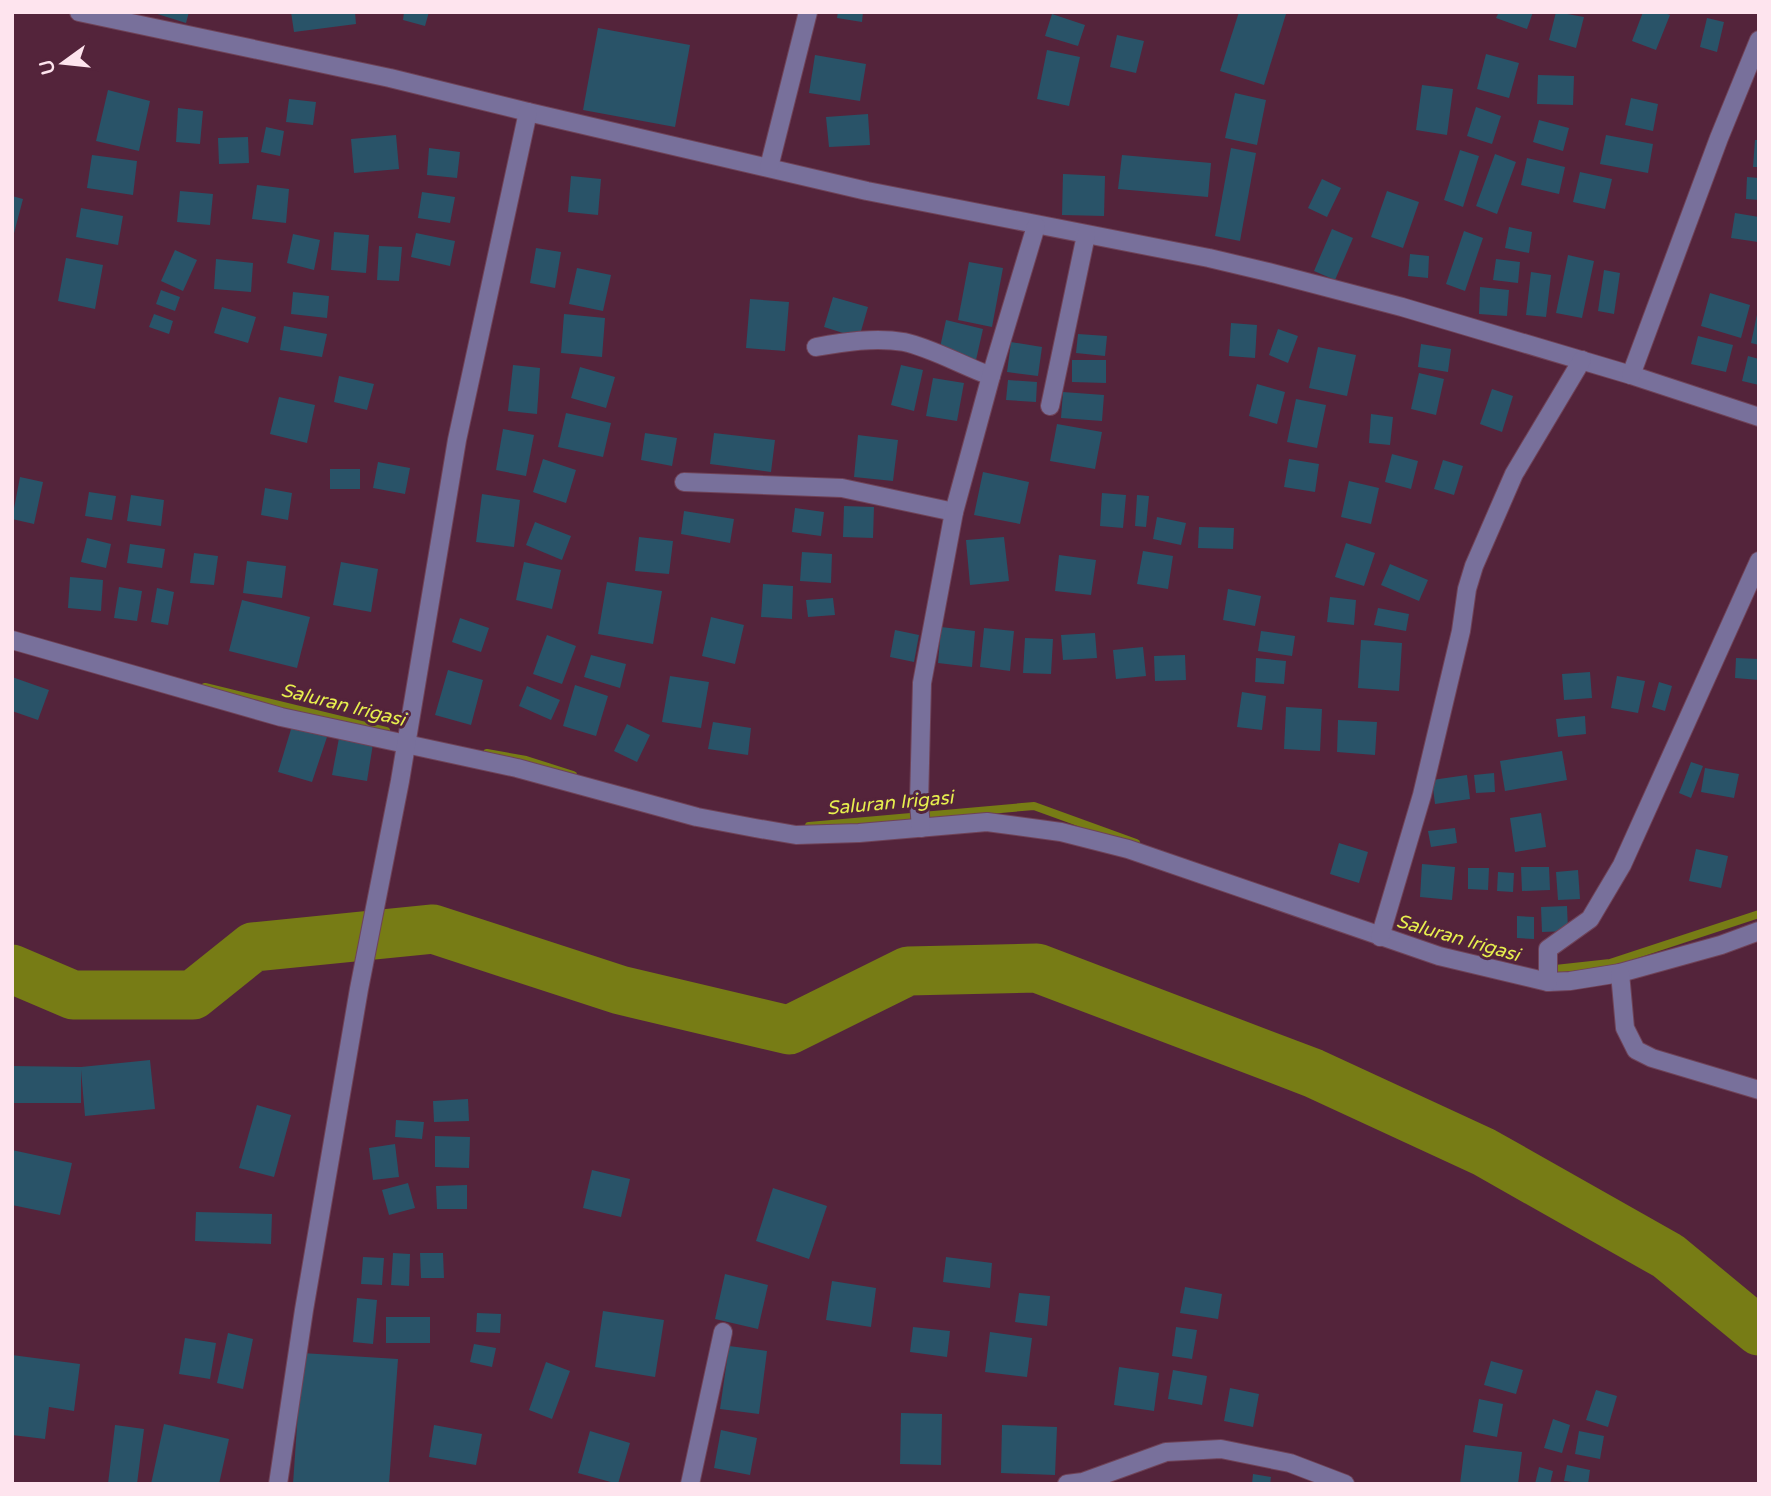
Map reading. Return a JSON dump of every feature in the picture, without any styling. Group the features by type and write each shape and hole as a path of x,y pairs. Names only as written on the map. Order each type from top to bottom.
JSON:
{"street":[{"path":"79,12 390,78 867,191 1268,272 1402,307 1631,374 1759,417"},
{"path":"769,167 808,12"},
{"path":"1631,374 1719,138 1759,40"},
{"path":"278,1484 304,1310 359,989 392,827 457,440 528,112"},
{"path":"920,817 922,683 954,512 1036,226"},
{"path":"1050,405 1086,235"},
{"path":"816,347 858,341 898,341 991,376"},
{"path":"1381,935 1422,795 1474,566 1519,465 1582,360"},
{"path":"684,481 842,488 954,512"},
{"path":"1548,978 1548,950 1590,919 1622,865 1759,561"},
{"path":"12,640 281,717 407,741 697,817 755,828 796,835 859,833 920,817 987,822 1061,832 1128,849 1462,963 1548,978 1570,981 1620,973 1721,945 1759,931"},
{"path":"1620,973 1625,1028 1636,1049 1651,1059 1759,1090"},
{"path":"690,1484 723,1332"},
{"path":"1067,1484 1083,1482 1166,1452 1221,1450 1290,1463 1345,1484"}],"building":[{"path":"151,12 189,12 186,23"},
{"path":"291,12 355,12 356,24 294,32"},
{"path":"404,12 429,12 425,26 403,20"},
{"path":"838,12 863,12 862,22 837,18"},
{"path":"1239,12 1286,14 1264,85 1220,71"},
{"path":"1499,12 1533,12 1527,29 1496,18"},
{"path":"1556,12 1584,17 1576,48 1549,40"},
{"path":"1643,12 1670,15 1656,50 1632,41"},
{"path":"1052,14 1085,25 1078,46 1045,36"},
{"path":"1707,18 1724,22 1717,52 1700,47"},
{"path":"598,28 690,45 675,127 583,110"},
{"path":"1117,35 1144,41 1136,73 1110,67"},
{"path":"1047,50 1080,57 1069,106 1037,99"},
{"path":"1486,54 1519,63 1509,98 1477,89"},
{"path":"815,55 866,64 860,101 809,93"},
{"path":"1538,75 1574,76 1573,105 1537,104"},
{"path":"1422,85 1453,89 1447,135 1416,130"},
{"path":"108,90 150,101 139,151 96,141"},
{"path":"1235,93 1266,100 1257,145 1225,138"},
{"path":"1631,98 1658,104 1653,131 1625,125"},
{"path":"289,99 316,102 313,125 286,122"},
{"path":"1476,107 1501,116 1492,144 1467,136"},
{"path":"178,108 203,111 200,144 176,142"},
{"path":"868,114 870,145 829,147 826,117"},
{"path":"1539,120 1569,128 1563,151 1533,142"},
{"path":"266,127 284,131 280,156 261,152"},
{"path":"396,135 399,169 354,173 351,139"},
{"path":"1606,135 1653,144 1648,173 1600,164"},
{"path":"248,137 249,163 219,164 218,138"},
{"path":"1755,140 1759,140 1759,167 1753,167"},
{"path":"429,148 460,152 457,178 427,175"},
{"path":"1231,148 1256,153 1240,241 1215,236"},
{"path":"1460,150 1479,156 1463,207 1444,200"},
{"path":"1495,154 1516,162 1497,214 1476,206"},
{"path":"92,155 137,161 133,195 87,188"},
{"path":"1122,155 1211,163 1208,197 1118,189"},
{"path":"1527,158 1565,167 1559,194 1521,185"},
{"path":"1580,172 1612,179 1605,209 1573,202"},
{"path":"1063,174 1105,176 1104,216 1062,215"},
{"path":"571,176 601,179 598,215 568,212"},
{"path":"1747,177 1759,178 1759,200 1746,199"},
{"path":"1322,179 1341,188 1327,217 1308,208"},
{"path":"257,185 289,189 286,223 252,219"},
{"path":"180,191 213,194 210,225 177,222"},
{"path":"1387,191 1419,202 1403,248 1371,237"},
{"path":"422,192 455,197 450,223 418,218"},
{"path":"12,196 23,199 13,237 12,237"},
{"path":"81,208 123,216 118,245 76,237"},
{"path":"1735,213 1759,217 1758,242 1731,238"},
{"path":"1509,227 1532,232 1529,253 1505,248"},
{"path":"1332,229 1353,238 1335,280 1314,271"},
{"path":"1464,231 1483,238 1465,291 1446,284"},
{"path":"334,232 369,235 366,273 331,270"},
{"path":"416,233 455,241 450,266 411,257"},
{"path":"293,234 320,240 314,270 287,263"},
{"path":"379,246 402,247 399,281 377,280"},
{"path":"536,248 561,252 555,288 530,283"},
{"path":"175,250 197,260 183,291 161,281"},
{"path":"1410,254 1429,256 1428,278 1408,276"},
{"path":"1568,255 1594,261 1582,318 1556,313"},
{"path":"66,258 103,265 95,309 58,301"},
{"path":"216,259 253,263 251,292 214,289"},
{"path":"1496,259 1520,262 1518,283 1493,280"},
{"path":"969,262 1003,268 992,327 958,320"},
{"path":"577,268 611,275 603,311 569,304"},
{"path":"1604,270 1620,273 1614,314 1598,311"},
{"path":"1531,272 1551,275 1546,317 1526,315"},
{"path":"1480,287 1509,290 1507,316 1479,314"},
{"path":"161,290 180,297 175,311 156,304"},
{"path":"293,292 329,296 327,318 291,314"},
{"path":"1710,293 1750,305 1741,338 1701,326"},
{"path":"833,297 868,307 859,338 824,327"},
{"path":"750,299 789,302 785,351 746,348"},
{"path":"222,307 256,317 248,343 214,333"},
{"path":"1759,310 1759,345 1751,343"},
{"path":"154,314 173,321 169,334 149,327"},
{"path":"564,314 605,318 602,357 561,353"},
{"path":"946,320 983,329 976,360 939,352"},
{"path":"1231,323 1257,325 1255,358 1229,356"},
{"path":"284,326 327,334 322,357 280,350"},
{"path":"1278,329 1298,336 1288,363 1269,355"},
{"path":"1078,334 1107,336 1105,356 1076,353"},
{"path":"1698,336 1733,345 1726,372 1691,364"},
{"path":"1011,342 1042,347 1038,376 1007,372"},
{"path":"1421,344 1451,349 1448,372 1418,367"},
{"path":"1318,347 1356,355 1347,396 1309,388"},
{"path":"1748,356 1759,359 1759,385 1742,381"},
{"path":"1072,360 1106,360 1106,383 1072,382"},
{"path":"513,365 540,368 537,414 508,411"},
{"path":"901,365 923,370 914,411 891,405"},
{"path":"580,367 615,377 606,408 571,398"},
{"path":"1419,373 1444,379 1436,415 1411,409"},
{"path":"339,376 374,384 367,410 334,402"},
{"path":"933,378 964,383 957,421 926,416"},
{"path":"1008,380 1037,382 1036,402 1006,400"},
{"path":"1257,384 1285,392 1277,424 1249,416"},
{"path":"1492,389 1513,396 1502,432 1480,424"},
{"path":"1063,392 1104,395 1102,421 1061,418"},
{"path":"279,397 315,405 307,443 270,434"},
{"path":"1296,399 1326,405 1317,448 1287,442"},
{"path":"566,413 611,423 603,457 558,447"},
{"path":"1371,414 1393,417 1390,445 1369,443"},
{"path":"1057,424 1102,432 1095,469 1050,461"},
{"path":"503,429 534,435 526,476 496,470"},
{"path":"645,433 677,438 672,466 641,460"},
{"path":"714,433 775,440 771,472 710,464"},
{"path":"858,435 898,440 893,481 854,477"},
{"path":"1392,454 1418,461 1411,489 1385,482"},
{"path":"543,459 576,470 566,503 533,492"},
{"path":"1289,459 1319,464 1315,492 1284,487"},
{"path":"1443,460 1463,466 1454,495 1434,489"},
{"path":"378,462 410,468 405,494 373,488"},
{"path":"330,469 360,469 360,489 330,489"},
{"path":"983,472 1029,482 1020,524 974,515"},
{"path":"20,477 43,482 34,524 12,519"},
{"path":"1349,481 1379,488 1371,524 1341,517"},
{"path":"265,488 292,493 288,520 261,515"},
{"path":"89,492 116,496 112,520 85,516"},
{"path":"1102,493 1126,495 1123,528 1100,526"},
{"path":"482,494 520,500 514,547 476,542"},
{"path":"131,495 164,500 161,526 127,521"},
{"path":"1137,495 1149,496 1146,527 1135,526"},
{"path":"844,506 874,507 873,538 843,537"},
{"path":"795,508 824,512 821,536 792,532"},
{"path":"684,511 734,519 730,543 681,534"},
{"path":"1157,517 1186,523 1181,545 1153,539"},
{"path":"535,522 571,536 562,560 526,545"},
{"path":"1199,527 1234,528 1233,549 1198,548"},
{"path":"639,537 673,541 669,574 635,571"},
{"path":"1004,537 1009,581 970,585 966,540"},
{"path":"87,538 111,544 106,568 81,562"},
{"path":"1346,543 1375,553 1364,586 1335,577"},
{"path":"130,544 165,549 162,568 127,563"},
{"path":"1143,551 1173,556 1168,589 1137,584"},
{"path":"802,552 832,554 831,583 800,581"},
{"path":"194,553 218,556 214,585 190,583"},
{"path":"1059,555 1096,560 1091,595 1055,591"},
{"path":"247,561 286,566 282,598 243,593"},
{"path":"341,562 378,569 371,612 333,605"},
{"path":"524,562 561,570 552,609 516,600"},
{"path":"1390,564 1428,580 1419,601 1381,585"},
{"path":"70,577 103,580 101,611 68,608"},
{"path":"607,582 662,591 653,644 598,634"},
{"path":"763,584 793,586 792,619 761,617"},
{"path":"119,587 142,591 137,621 114,618"},
{"path":"157,588 174,592 168,625 151,622"},
{"path":"1228,589 1261,596 1255,626 1223,620"},
{"path":"1330,597 1356,600 1354,625 1327,622"},
{"path":"833,598 835,615 808,617 806,600"},
{"path":"242,600 310,617 297,668 229,651"},
{"path":"1378,608 1409,614 1406,631 1374,625"},
{"path":"711,617 744,625 735,664 702,656"},
{"path":"460,618 489,628 481,652 452,642"},
{"path":"941,627 975,631 972,667 938,663"},
{"path":"984,628 1014,631 1010,671 980,667"},
{"path":"895,630 919,635 914,662 890,657"},
{"path":"1261,631 1295,636 1292,656 1258,651"},
{"path":"1095,633 1097,658 1063,660 1061,635"},
{"path":"547,635 576,646 562,684 533,674"},
{"path":"1025,638 1053,639 1051,674 1023,673"},
{"path":"1361,640 1402,643 1399,691 1358,688"},
{"path":"1143,647 1146,676 1116,679 1113,650"},
{"path":"591,655 626,664 620,688 584,677"},
{"path":"1185,655 1186,680 1155,681 1154,656"},
{"path":"1256,658 1286,661 1284,684 1255,682"},
{"path":"1736,658 1759,659 1759,680 1735,678"},
{"path":"448,670 483,680 471,725 435,715"},
{"path":"1590,672 1592,698 1564,700 1562,674"},
{"path":"670,676 709,682 701,728 662,722"},
{"path":"1617,676 1645,681 1638,713 1611,708"},
{"path":"12,677 49,690 38,720 12,711"},
{"path":"1659,682 1672,686 1665,711 1652,707"},
{"path":"575,685 608,696 596,736 563,726"},
{"path":"527,686 560,700 551,720 519,706"},
{"path":"1242,692 1266,696 1262,730 1237,727"},
{"path":"1286,707 1322,709 1320,751 1284,749"},
{"path":"1585,716 1586,734 1558,737 1556,719"},
{"path":"1338,720 1377,722 1375,755 1337,752"},
{"path":"713,722 751,728 748,755 708,749"},
{"path":"627,724 650,735 637,762 614,751"},
{"path":"292,726 327,737 312,782 278,772"},
{"path":"339,738 373,744 367,781 332,775"},
{"path":"1562,751 1567,780 1505,791 1500,761"},
{"path":"1691,762 1703,766 1691,798 1679,793"},
{"path":"1705,768 1739,774 1734,798 1701,792"},
{"path":"1494,773 1495,792 1476,793 1474,775"},
{"path":"1467,775 1470,799 1435,804 1432,780"},
{"path":"1541,813 1546,847 1515,852 1510,818"},
{"path":"1455,828 1457,843 1431,847 1428,831"},
{"path":"1339,843 1368,852 1359,883 1330,874"},
{"path":"1696,849 1728,856 1721,888 1689,881"},
{"path":"1422,864 1455,867 1452,900 1420,897"},
{"path":"1521,867 1549,867 1550,890 1522,891"},
{"path":"1468,868 1489,868 1488,890 1468,889"},
{"path":"1578,870 1580,899 1558,900 1556,872"},
{"path":"1498,872 1514,873 1513,892 1497,891"},
{"path":"1567,906 1568,931 1542,932 1541,907"},
{"path":"1517,916 1534,917 1534,939 1517,938"},
{"path":"150,1060 155,1109 85,1116 81,1070 81,1103 12,1103 12,1066 81,1067"},
{"path":"468,1099 469,1121 434,1122 433,1101"},
{"path":"257,1105 291,1115 274,1177 239,1168"},
{"path":"396,1120 424,1122 422,1139 395,1137"},
{"path":"435,1136 470,1137 469,1168 435,1167"},
{"path":"395,1144 399,1177 373,1180 369,1148"},
{"path":"12,1150 72,1163 60,1215 12,1205"},
{"path":"592,1170 630,1179 621,1217 583,1208"},
{"path":"408,1183 415,1208 389,1215 382,1190"},
{"path":"467,1185 467,1209 437,1209 436,1186"},
{"path":"773,1188 827,1206 809,1259 756,1241"},
{"path":"196,1212 272,1214 271,1244 195,1241"},
{"path":"393,1253 410,1254 409,1286 391,1285"},
{"path":"420,1253 443,1253 444,1278 421,1278"},
{"path":"363,1257 384,1258 382,1285 361,1284"},
{"path":"946,1257 992,1263 990,1288 943,1282"},
{"path":"725,1274 768,1285 758,1329 715,1319"},
{"path":"832,1281 876,1288 871,1327 826,1320"},
{"path":"1185,1287 1222,1294 1218,1319 1180,1313"},
{"path":"1019,1293 1050,1296 1047,1326 1015,1322"},
{"path":"357,1298 377,1300 373,1344 353,1342"},
{"path":"603,1311 664,1320 655,1377 595,1367"},
{"path":"477,1313 501,1314 500,1333 476,1332"},
{"path":"386,1317 430,1317 430,1343 386,1343"},
{"path":"913,1327 950,1331 947,1357 910,1352"},
{"path":"1176,1327 1197,1330 1192,1359 1172,1356"},
{"path":"990,1332 1032,1338 1027,1377 985,1372"},
{"path":"228,1333 253,1339 243,1389 217,1383"},
{"path":"185,1338 216,1343 210,1379 179,1374"},
{"path":"474,1344 496,1348 492,1367 470,1362"},
{"path":"729,1346 767,1351 759,1414 720,1409"},
{"path":"302,1353 398,1359 389,1484 293,1484"},
{"path":"12,1355 80,1364 74,1411 49,1407 45,1439 12,1435"},
{"path":"1491,1361 1523,1370 1516,1394 1484,1385"},
{"path":"546,1362 570,1371 552,1419 529,1410"},
{"path":"1119,1367 1159,1373 1154,1411 1114,1405"},
{"path":"1173,1370 1207,1376 1202,1405 1168,1399"},
{"path":"1230,1388 1259,1394 1253,1427 1224,1421"},
{"path":"1596,1390 1617,1396 1608,1427 1586,1420"},
{"path":"1479,1399 1503,1404 1497,1437 1473,1432"},
{"path":"901,1413 942,1414 941,1465 900,1464"},
{"path":"1553,1419 1570,1425 1562,1453 1544,1448"},
{"path":"164,1424 229,1439 219,1484 151,1484"},
{"path":"115,1425 144,1429 137,1484 108,1484"},
{"path":"434,1425 482,1434 476,1465 429,1457"},
{"path":"1002,1425 1057,1427 1055,1475 1001,1473"},
{"path":"721,1430 757,1438 750,1475 714,1468"},
{"path":"590,1431 630,1443 618,1484 578,1473"},
{"path":"1579,1431 1604,1436 1600,1459 1575,1454"},
{"path":"1465,1445 1522,1452 1518,1484 1460,1484"},
{"path":"1567,1465 1590,1470 1588,1484 1564,1481"},
{"path":"1539,1467 1553,1471 1550,1484 1535,1484"},
{"path":"1253,1474 1271,1477 1270,1484 1252,1484"}],"waterway":[{"name":"Saluran Irigasi","path":"205,687 386,731"},
{"name":"Saluran Irigasi","path":"487,753 526,760 573,775"},
{"name":"Saluran Irigasi","path":"809,826 1034,806 1136,843"},
{"name":"Saluran Irigasi","path":"1546,970 1610,963 1759,914"},
{"path":"12,969 73,995 193,995 253,947 433,929 620,990 789,1030 908,971 1037,968 1313,1073 1484,1152 1668,1256 1759,1331"}]}
